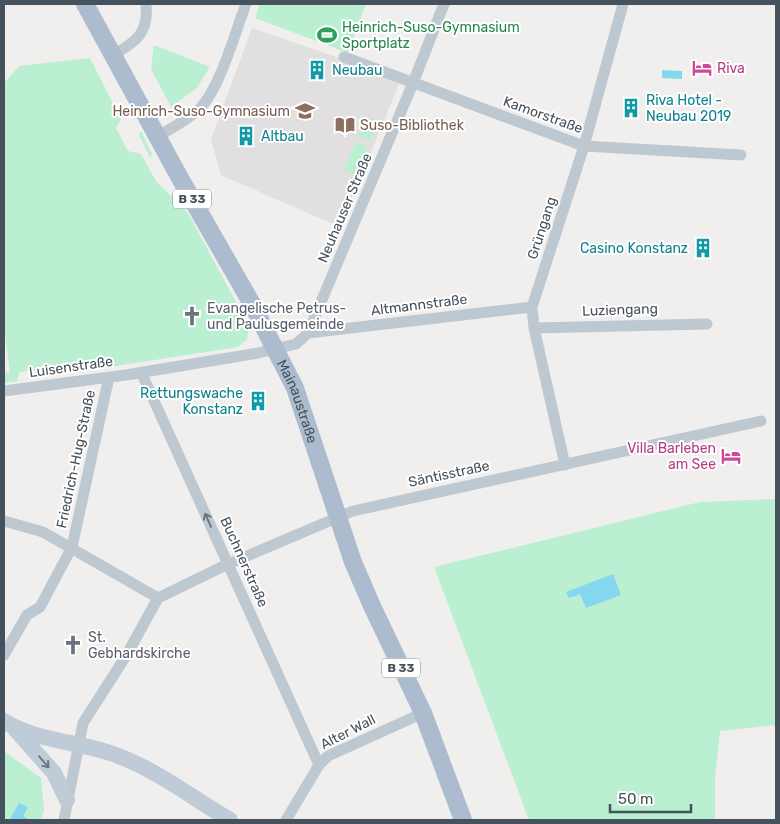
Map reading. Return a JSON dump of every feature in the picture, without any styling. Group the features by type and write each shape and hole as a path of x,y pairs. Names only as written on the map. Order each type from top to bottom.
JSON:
{"main road":[{"name":"Mainaustraße","path":"85,4 276,349 298,397 353,562 423,714 463,820"},
{"path":"9,724 45,738 111,753 142,767 230,820"},
{"path":"9,724 54,773 67,800"}],"street":[{"path":"113,55 138,40 147,16 146,4"},
{"path":"158,136 198,110 208,99 246,4"},
{"name":"Neuhauser Straße","path":"308,333 414,83 444,4"},
{"name":"Grüngang","path":"565,465 534,328 532,307 584,146 623,4"},
{"name":"Kamorstraße","path":"344,57 584,146 741,156"},
{"name":"Altmannstraße","path":"308,333 532,307"},
{"name":"Luziengang","path":"534,328 707,324"},
{"path":"276,349 296,344 308,333"},
{"name":"Luisenstraße","path":"4,391 109,377 276,349"},
{"name":"Buchnerstraße","path":"141,372 319,765"},
{"name":"Friedrich-Hug-Straße","path":"4,654 27,615 40,607 72,547 109,377"},
{"name":"Säntisstraße","path":"158,598 228,564 353,511 761,421"},
{"path":"4,521 43,532 158,598 126,656 84,723 64,820"},
{"name":"Alter Wall","path":"286,820 319,765 328,756 423,714"}],"shaded area":[{"name":"Heinrich-Suso-Gymnasium","path":"252,28 351,62 400,82 340,227 221,175 211,139"}],"green space":[{"name":"Heinrich-Suso-Gymnasium Sportplatz","path":"260,4 366,4 348,53 255,18"},
{"path":"154,45 210,67 197,88 171,107 151,69"},
{"path":"90,58 121,119 116,128 128,151 141,154 156,181 188,213 249,326 247,339 238,347 78,372 77,364 60,367 61,375 54,375 52,368 20,372 17,381 4,383 4,373 10,372 4,327 4,83 19,66"},
{"path":"367,117 378,122 370,141 358,136"},
{"path":"141,131 152,154 150,158 139,135"},
{"path":"356,142 368,147 356,175 344,170"},
{"path":"776,499 776,725 720,731 715,778 715,820 529,820 434,567 700,502"},
{"path":"4,751 41,778 44,810 41,820 4,820"}],"water":[{"path":"662,70 682,71 682,79 662,78"},
{"path":"613,574 621,595 586,608 580,594 569,598 566,592"},
{"path":"19,803 28,807 23,816 30,820 10,819"}],"place":[{"name":"Heinrich-Suso-Gymnasium Sportplatz","path":"327,35"},
{"name":"Riva","path":"702,68"},
{"name":"Neubau","path":"317,70"},
{"name":"Riva Hotel - Neubau 2019","path":"631,108"},
{"name":"Heinrich-Suso-Gymnasium","path":"305,111"},
{"name":"Suso-Bibliothek","path":"345,125"},
{"name":"Altbau","path":"246,136"},
{"name":"Casino Konstanz","path":"703,248"},
{"name":"Evangelische Petrus- und Paulusgemeinde","path":"192,316"},
{"name":"Rettungswache Konstanz","path":"258,401"},
{"name":"Villa Barleben am See","path":"731,456"},
{"name":"St. Gebhardskirche","path":"73,645"}]}
